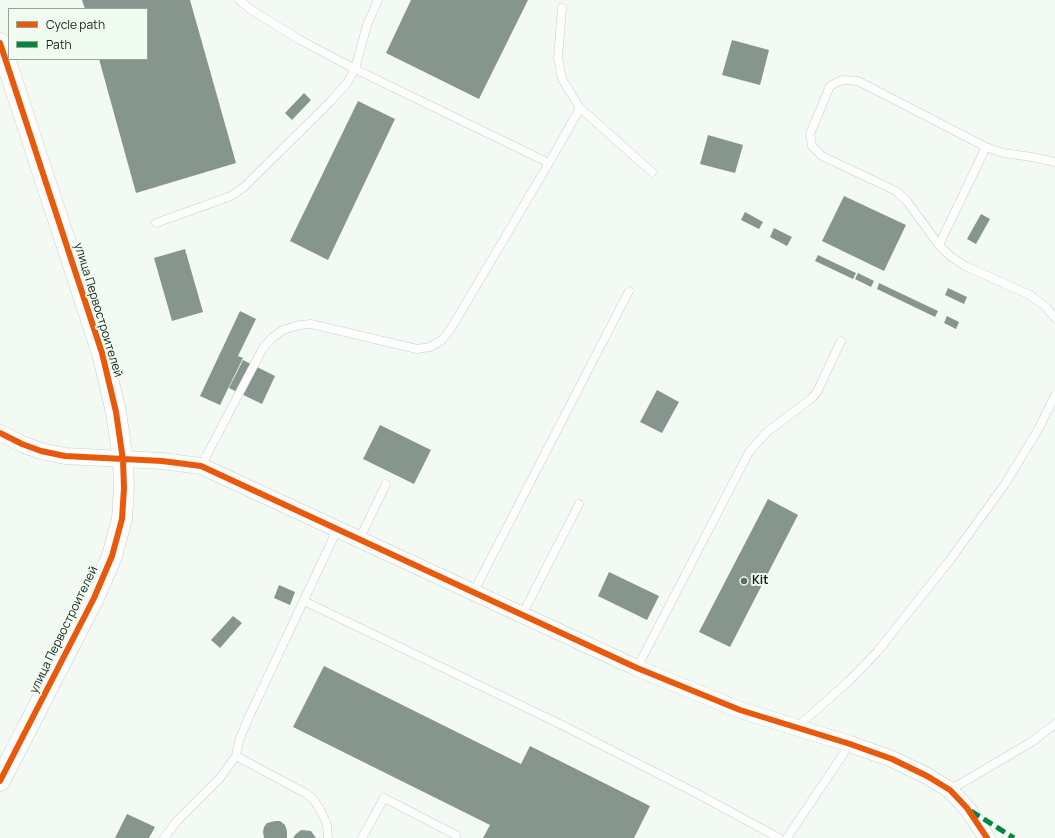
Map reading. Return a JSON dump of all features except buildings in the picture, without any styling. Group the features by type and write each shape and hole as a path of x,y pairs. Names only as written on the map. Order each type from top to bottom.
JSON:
{"street":[{"name":"улица Первостроителей","path":"0,43 102,353 116,412 123,460 124,488 122,519 112,556 94,598 0,781"},
{"path":"0,434 41,451 65,456 168,461 201,466 637,668 740,710 850,744 892,759 927,776 950,790 967,808 987,838"}],"lane":[{"path":"239,0 253,11 300,40 355,69 549,163"},
{"path":"156,223 232,196 244,187 330,102 347,83 355,69 367,25 378,0"},
{"path":"562,8 558,58 562,79 580,108 652,172"},
{"path":"1055,162 1003,153 986,147 858,81 842,80 830,86 810,134 812,146 822,156 896,191 906,200 939,244 950,256 965,266 1030,295 1046,307 1055,318"},
{"path":"201,466 263,348 272,338 283,330 299,325 311,324 417,349 430,347 442,340 450,330 580,108"},
{"path":"939,244 986,147"},
{"path":"473,593 629,291"},
{"path":"637,668 749,452 767,432 812,398 841,341"},
{"path":"797,727 850,681 877,652 950,560 1005,484 1039,428 1055,395"},
{"path":"359,540 386,484"},
{"path":"522,615 579,504"},
{"path":"164,838 177,821 220,778 236,756 239,741 247,722 337,530"},
{"path":"304,601 562,725 696,793 779,838"},
{"path":"950,790 1033,741 1055,724"},
{"path":"787,838 850,744"},
{"path":"236,756 305,793 313,799 320,809 327,825 328,838"},
{"path":"362,838 384,798 456,835 456,838"}],"marked path":[{"path":"971,811 1014,838"}],"cycle path":[{"path":"0,43 102,353 116,412 123,460 124,488 122,519 112,556 94,598 0,781"},
{"path":"0,433 22,444 41,451 65,456 162,461 201,466 637,668 740,710 850,744 892,759 927,776 950,790 967,808 987,838"}],"place":[{"name":"Kit","path":"744,581"}]}
